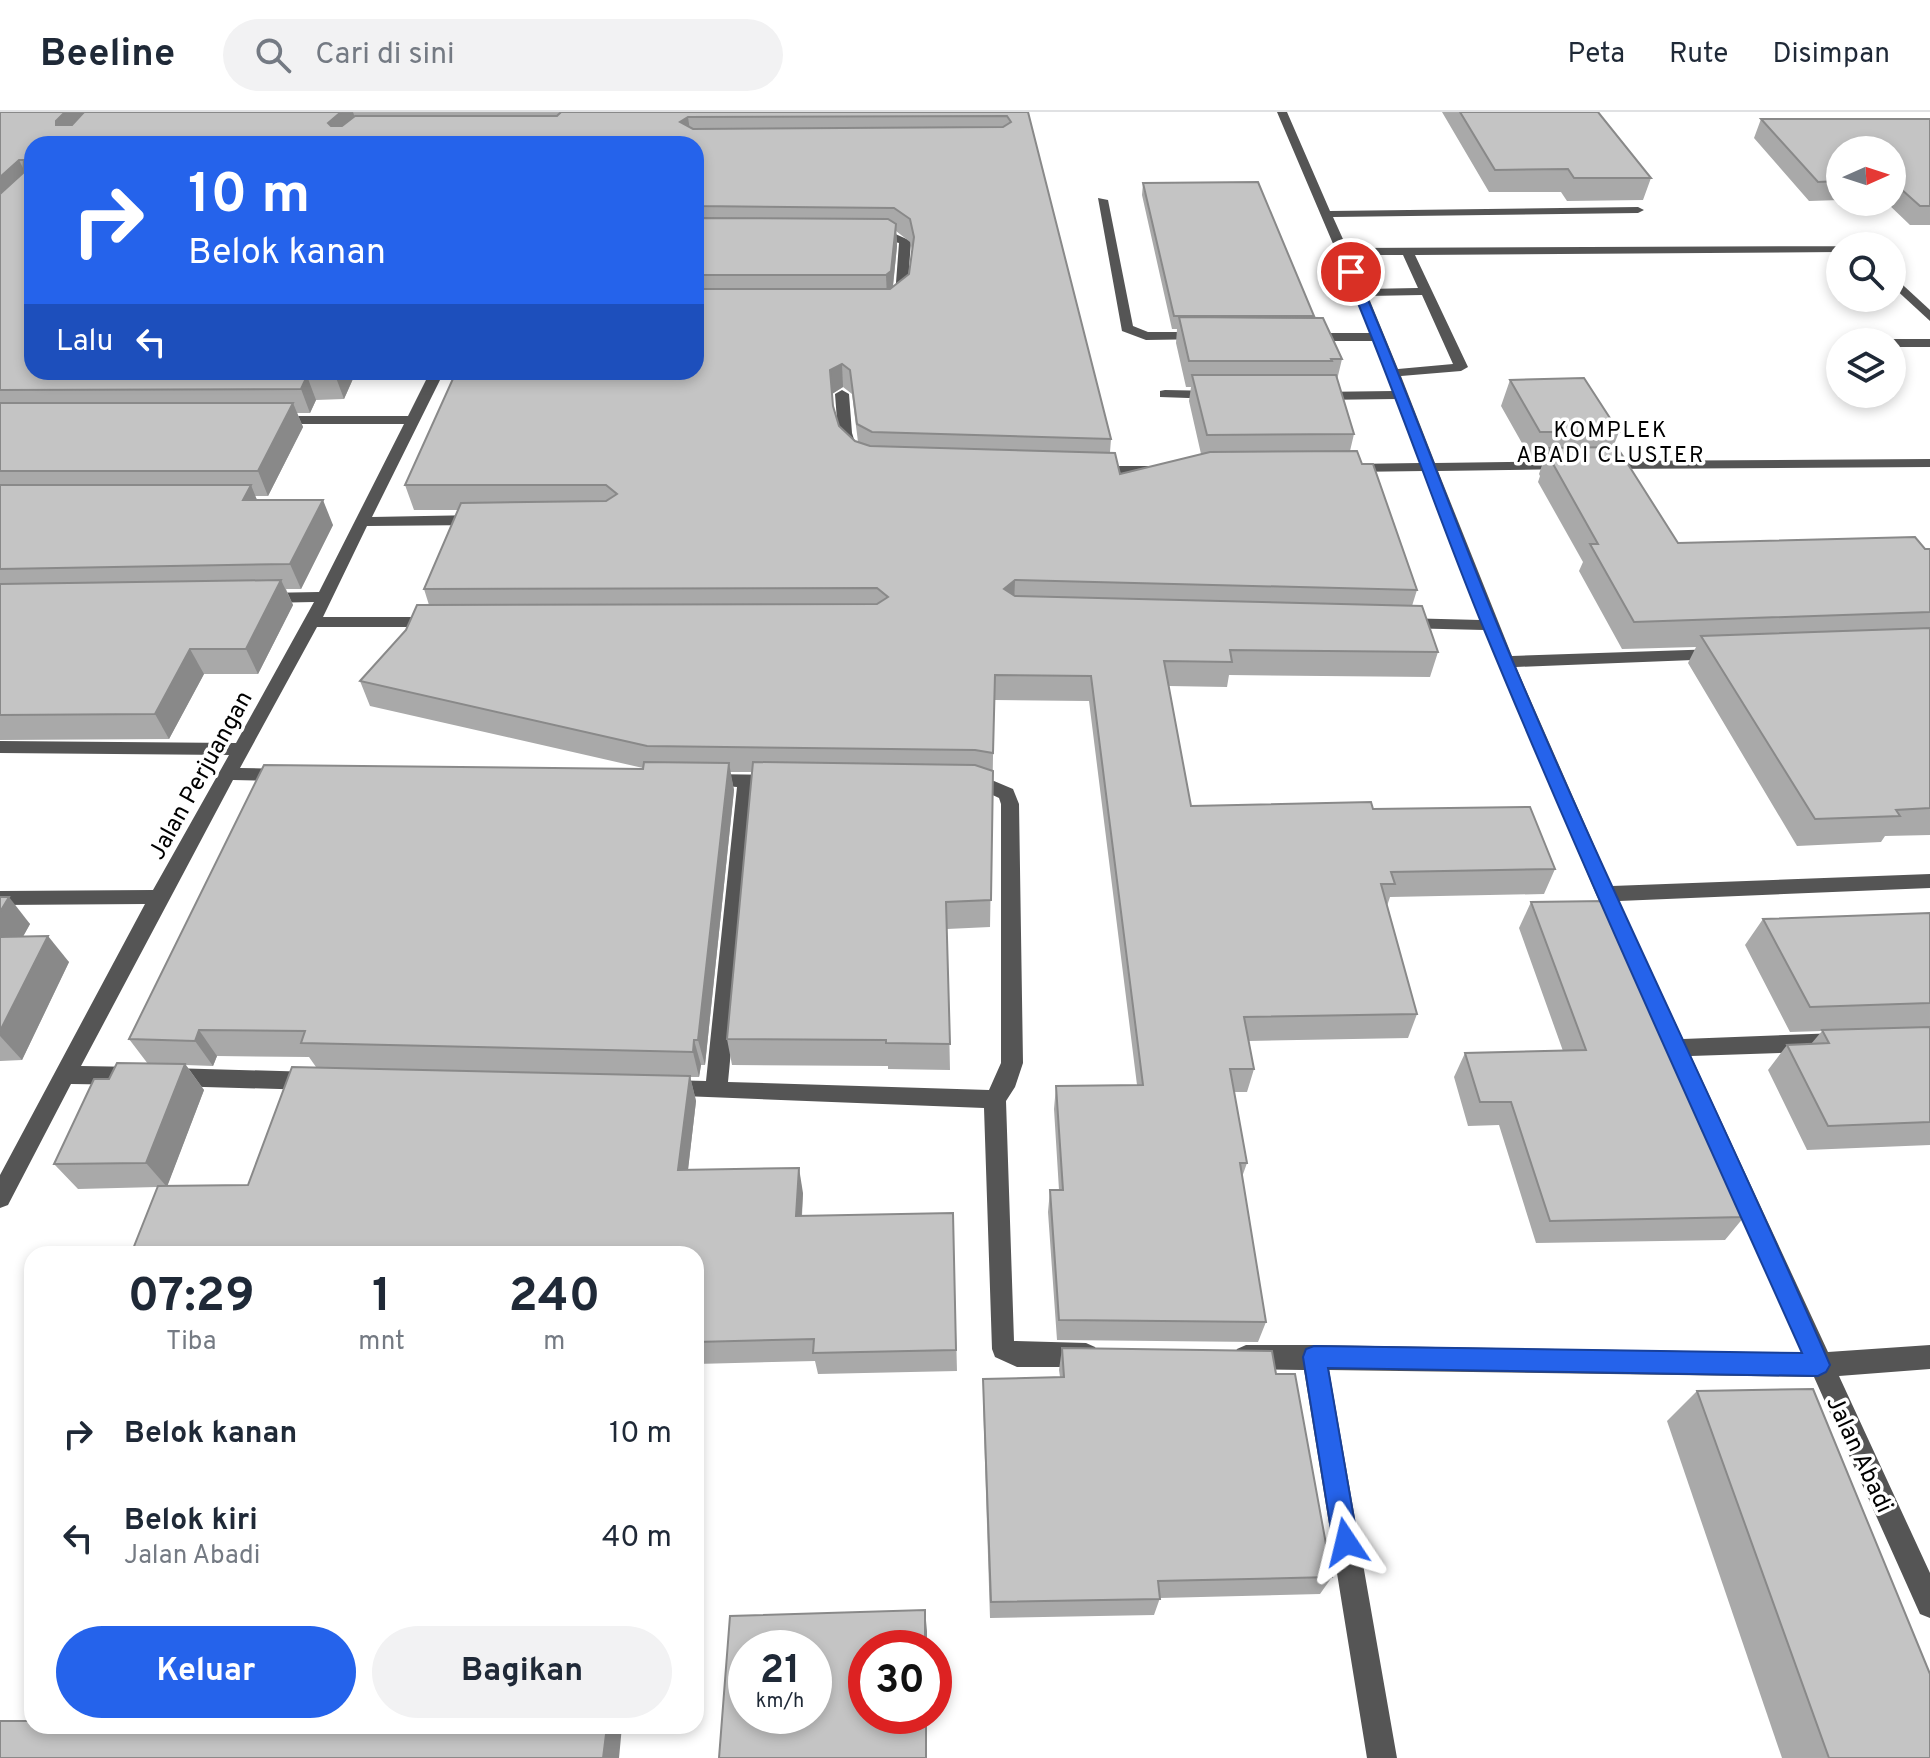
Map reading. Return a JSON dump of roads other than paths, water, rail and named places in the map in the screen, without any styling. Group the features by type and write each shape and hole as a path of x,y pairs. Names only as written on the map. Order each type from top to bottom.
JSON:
{"street":[{"name":"Jalan Abadi","path":"1282,112 1379,337 1490,625 1606,894 1818,1365 1930,1604"},
{"path":"1102,200 1127,328 1146,336 1223,336"},
{"path":"1324,214 1638,210"},
{"path":"861,235 891,235 905,241 901,297 896,303 883,305"},
{"path":"1341,252 1826,248"},
{"path":"1392,373 1461,367 1408,252"},
{"path":"1360,293 1427,291"},
{"path":"1906,293 1930,317"},
{"path":"1286,337 1379,337"},
{"path":"1906,343 1930,343"},
{"name":"Jalan Perjuangan","path":"1,1194 159,897 312,622 433,380"},
{"path":"842,394 849,450 854,457 871,463"},
{"path":"1165,394 1227,395"},
{"path":"1305,396 1400,395"},
{"path":"254,420 413,420"},
{"path":"1335,468 1930,463"},
{"path":"1083,469 1176,470"},
{"path":"362,522 487,520"},
{"path":"247,598 324,597"},
{"path":"312,622 453,622"},
{"path":"1379,623 1490,625"},
{"path":"1506,662 1730,653"},
{"path":"0,747 243,749"},
{"path":"229,774 307,775"},
{"path":"684,780 792,781"},
{"path":"716,1090 747,781"},
{"path":"945,784 994,787 1007,794 1010,804 1012,1063 1004,1087 995,1099 1004,1349 1017,1355 1117,1356"},
{"path":"1606,894 1930,881"},
{"path":"0,898 159,897"},
{"path":"1675,1048 1852,1041"},
{"path":"66,1075 336,1081"},
{"path":"637,1088 995,1099"},
{"path":"1223,1356 1818,1365 1930,1357"},
{"path":"1314,1357 1382,1758"}],"district":[{"name":"KOMPLEK ABADI CLUSTER","path":"1611,442"}]}
